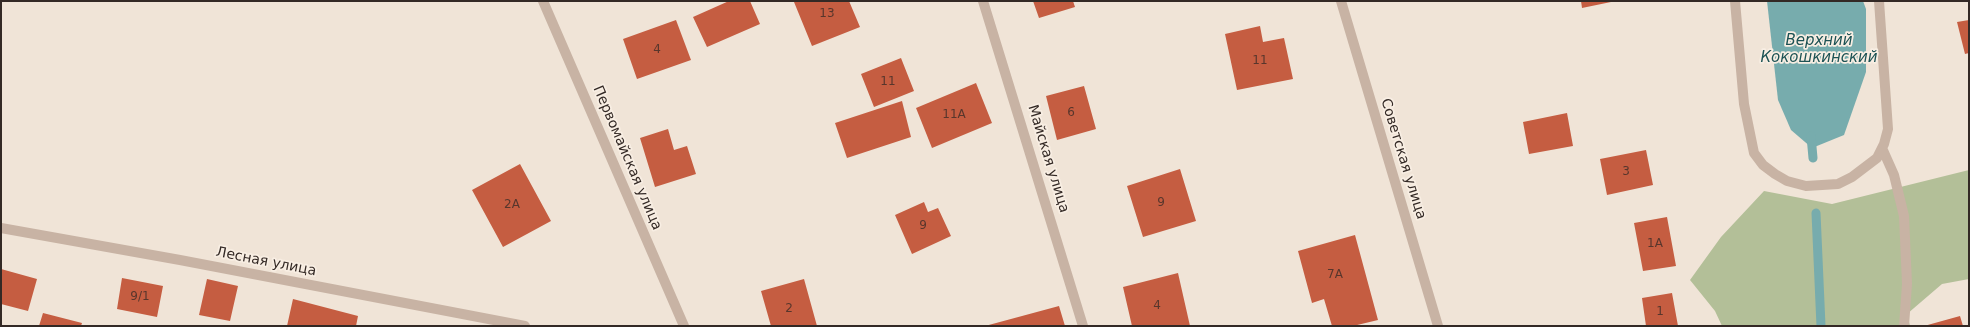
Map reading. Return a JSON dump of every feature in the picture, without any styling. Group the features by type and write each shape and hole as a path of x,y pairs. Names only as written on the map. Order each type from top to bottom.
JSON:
{"street":[{"name":"Первомайская улица","path":"543,1 684,326"},
{"name":"Майская улица","path":"983,1 1084,326"},
{"name":"Советская улица","path":"1341,1 1438,326"},
{"path":"1735,1 1744,104 1754,153 1762,165 1787,181 1806,186 1838,184 1852,177 1877,158 1882,148 1888,129 1879,1"},
{"path":"1882,148 1894,175 1904,216 1907,284 1904,326"},
{"name":"Лесная улица","path":"1,228 525,326"}],"green space":[{"path":"1969,170 1969,279 1942,284 1907,314 1910,326 1722,326 1715,311 1690,280 1721,237 1764,191 1832,204"}],"water":[{"name":"Верхний Кокошкинский","path":"1767,1 1863,1 1866,9 1866,72 1844,135 1812,148 1791,130 1778,100"}],"building":[{"path":"729,1 750,1 760,24 707,47 693,17"},
{"path":"849,1 860,27 812,46 794,2"},
{"path":"1033,1 1073,1 1075,7 1039,18"},
{"path":"1581,1 1611,1 1611,2 1582,8"},
{"path":"676,20 691,60 637,79 623,39"},
{"path":"1969,20 1969,53 1965,54 1957,22"},
{"path":"1260,26 1263,42 1284,38 1293,79 1237,90 1225,34"},
{"path":"901,58 914,91 874,107 861,74"},
{"path":"976,83 992,123 932,148 916,108"},
{"path":"1084,86 1096,129 1057,140 1046,96"},
{"path":"902,101 911,137 847,158 835,123"},
{"path":"1567,113 1573,146 1529,154 1523,122"},
{"path":"668,129 674,150 687,146 696,174 655,187 640,138"},
{"path":"1646,150 1653,185 1607,195 1600,159"},
{"path":"520,164 551,221 503,247 472,190"},
{"path":"1180,169 1196,221 1143,237 1127,186"},
{"path":"924,202 928,212 938,208 951,236 912,254 895,215"},
{"path":"1667,217 1676,266 1643,271 1634,223"},
{"path":"1355,235 1378,320 1353,326 1332,326 1324,299 1312,303 1298,251"},
{"path":"1,269 37,279 28,311 1,304"},
{"path":"1178,273 1190,326 1132,326 1123,287"},
{"path":"122,278 163,286 157,317 117,309"},
{"path":"207,279 238,286 230,321 199,315"},
{"path":"804,279 817,326 771,326 761,291"},
{"path":"1672,293 1678,326 1646,326 1642,298"},
{"path":"293,299 358,316 356,326 287,326"},
{"path":"1059,306 1065,326 985,326"},
{"path":"43,313 82,323 81,326 39,326"},
{"path":"1960,316 1963,326 1924,326"}],"waterway":[{"path":"1811,136 1813,158"},
{"path":"1816,213 1821,326"}]}
